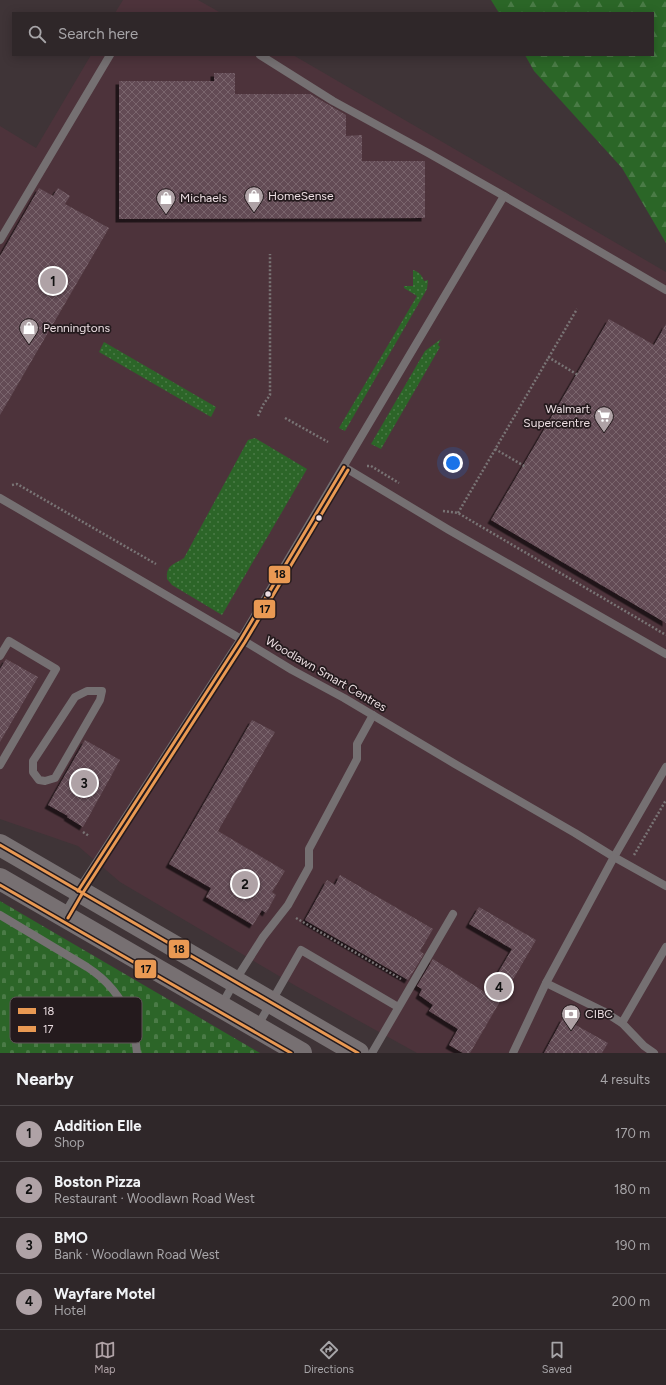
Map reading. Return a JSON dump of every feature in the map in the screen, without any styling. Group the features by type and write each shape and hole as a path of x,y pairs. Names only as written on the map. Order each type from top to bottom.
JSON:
{"main road":[{"path":"0,845 358,1053"},
{"path":"0,879 301,1053"}],"lane":[{"path":"0,240 109,56"},
{"path":"262,56 334,101 504,196 666,290"},
{"path":"64,916 78,891 242,639 344,467 348,457 504,196"},
{"path":"344,467 436,522 666,654"},
{"name":"Woodlawn Smart Centres","path":"0,498 242,639 292,670 344,698 666,886"},
{"path":"0,656 9,641 56,669 0,765"},
{"path":"87,691 102,691 100,700 55,778 45,781 39,780 33,772 33,761 69,705 75,697 87,691"},
{"path":"220,1007 262,937 288,905 308,867 309,849 357,759 357,744 373,715"},
{"path":"513,1053 546,983 614,857 666,767"},
{"path":"372,1053 453,914"},
{"path":"0,915 98,974 108,983 118,997"},
{"path":"622,1023 666,947"},
{"path":"257,1027 301,950 398,1007"},
{"path":"546,983 603,1011 622,1023 644,1046 654,1053"},
{"path":"136,1043 137,1053"}],"path":[{"path":"258,416 270,395 270,254"},
{"path":"458,513 577,309"},
{"path":"548,358 578,375"},
{"path":"285,418 328,442"},
{"path":"495,449 526,468"},
{"path":"12,485 17,484 156,564"},
{"path":"442,510 458,513 666,635"},
{"path":"628,865 666,800"},
{"path":"83,832 89,836"},
{"path":"296,918 404,981"}],"shaded area":[{"path":"123,0 198,0 219,12 116,12"},
{"path":"90,56 295,56 666,272 666,1053 417,1053 296,986 120,882 78,846 0,819 0,126 36,148"}],"green space":[{"path":"491,0 666,0 666,243 622,168 534,71 526,56 654,56 654,12 498,12"},
{"path":"413,270 420,274 424,281 428,280 427,289 345,431 339,428 417,296 404,288 404,286 413,286"},
{"path":"441,339 438,345 440,347 381,449 371,444 425,351"},
{"path":"104,342 216,407 211,417 99,352"},
{"path":"255,438 307,469 222,615 172,585 167,579 167,574 171,566 184,558 248,440"},
{"path":"0,901 260,1053 0,1053"}],"building":[{"path":"214,73 235,73 235,94 310,94 346,115 346,136 362,135 362,161 425,161 425,218 119,219 119,81 214,81"},
{"path":"39,188 53,196 58,188 70,196 65,204 109,228 0,415 0,256"},
{"name":"Walmart Supercentre","path":"609,319 654,345 666,324 666,623 491,520"},
{"path":"6,659 38,677 0,742 0,669"},
{"path":"252,720 275,732 218,831 285,871 272,892 276,895 266,913 262,910 253,925 206,897 211,888 169,864"},
{"path":"85,740 120,760 83,827 67,817 68,816 48,805"},
{"path":"340,875 433,929 420,951 424,954 408,980 305,920 327,880 335,885"},
{"path":"479,907 536,940 470,1053 463,1053 449,1045 458,1029 429,1011 433,1005 419,995 422,989 417,986 433,959 486,993 512,949 469,924"},
{"name":"CIBC","path":"563,1018 608,1043 602,1053 544,1053"}],"transit line":[{"name":"18","path":"78,891 241,639 344,467"},
{"name":"17","path":"68,918 245,642 348,470"},
{"name":"18","path":"0,845 358,1053"},
{"name":"17","path":"0,885 291,1053"}],"place":[{"name":"HomeSense","path":"254,213"},
{"name":"Michaels","path":"166,215"},
{"name":"Addition Elle","path":"53,281"},
{"name":"Penningtons","path":"29,345"},
{"name":"Walmart Supercentre","path":"604,433"},
{"name":"BMO","path":"84,783"},
{"name":"Boston Pizza","path":"245,884"},
{"name":"Wayfare Motel","path":"499,987"},
{"name":"CIBC","path":"571,1031"}]}
